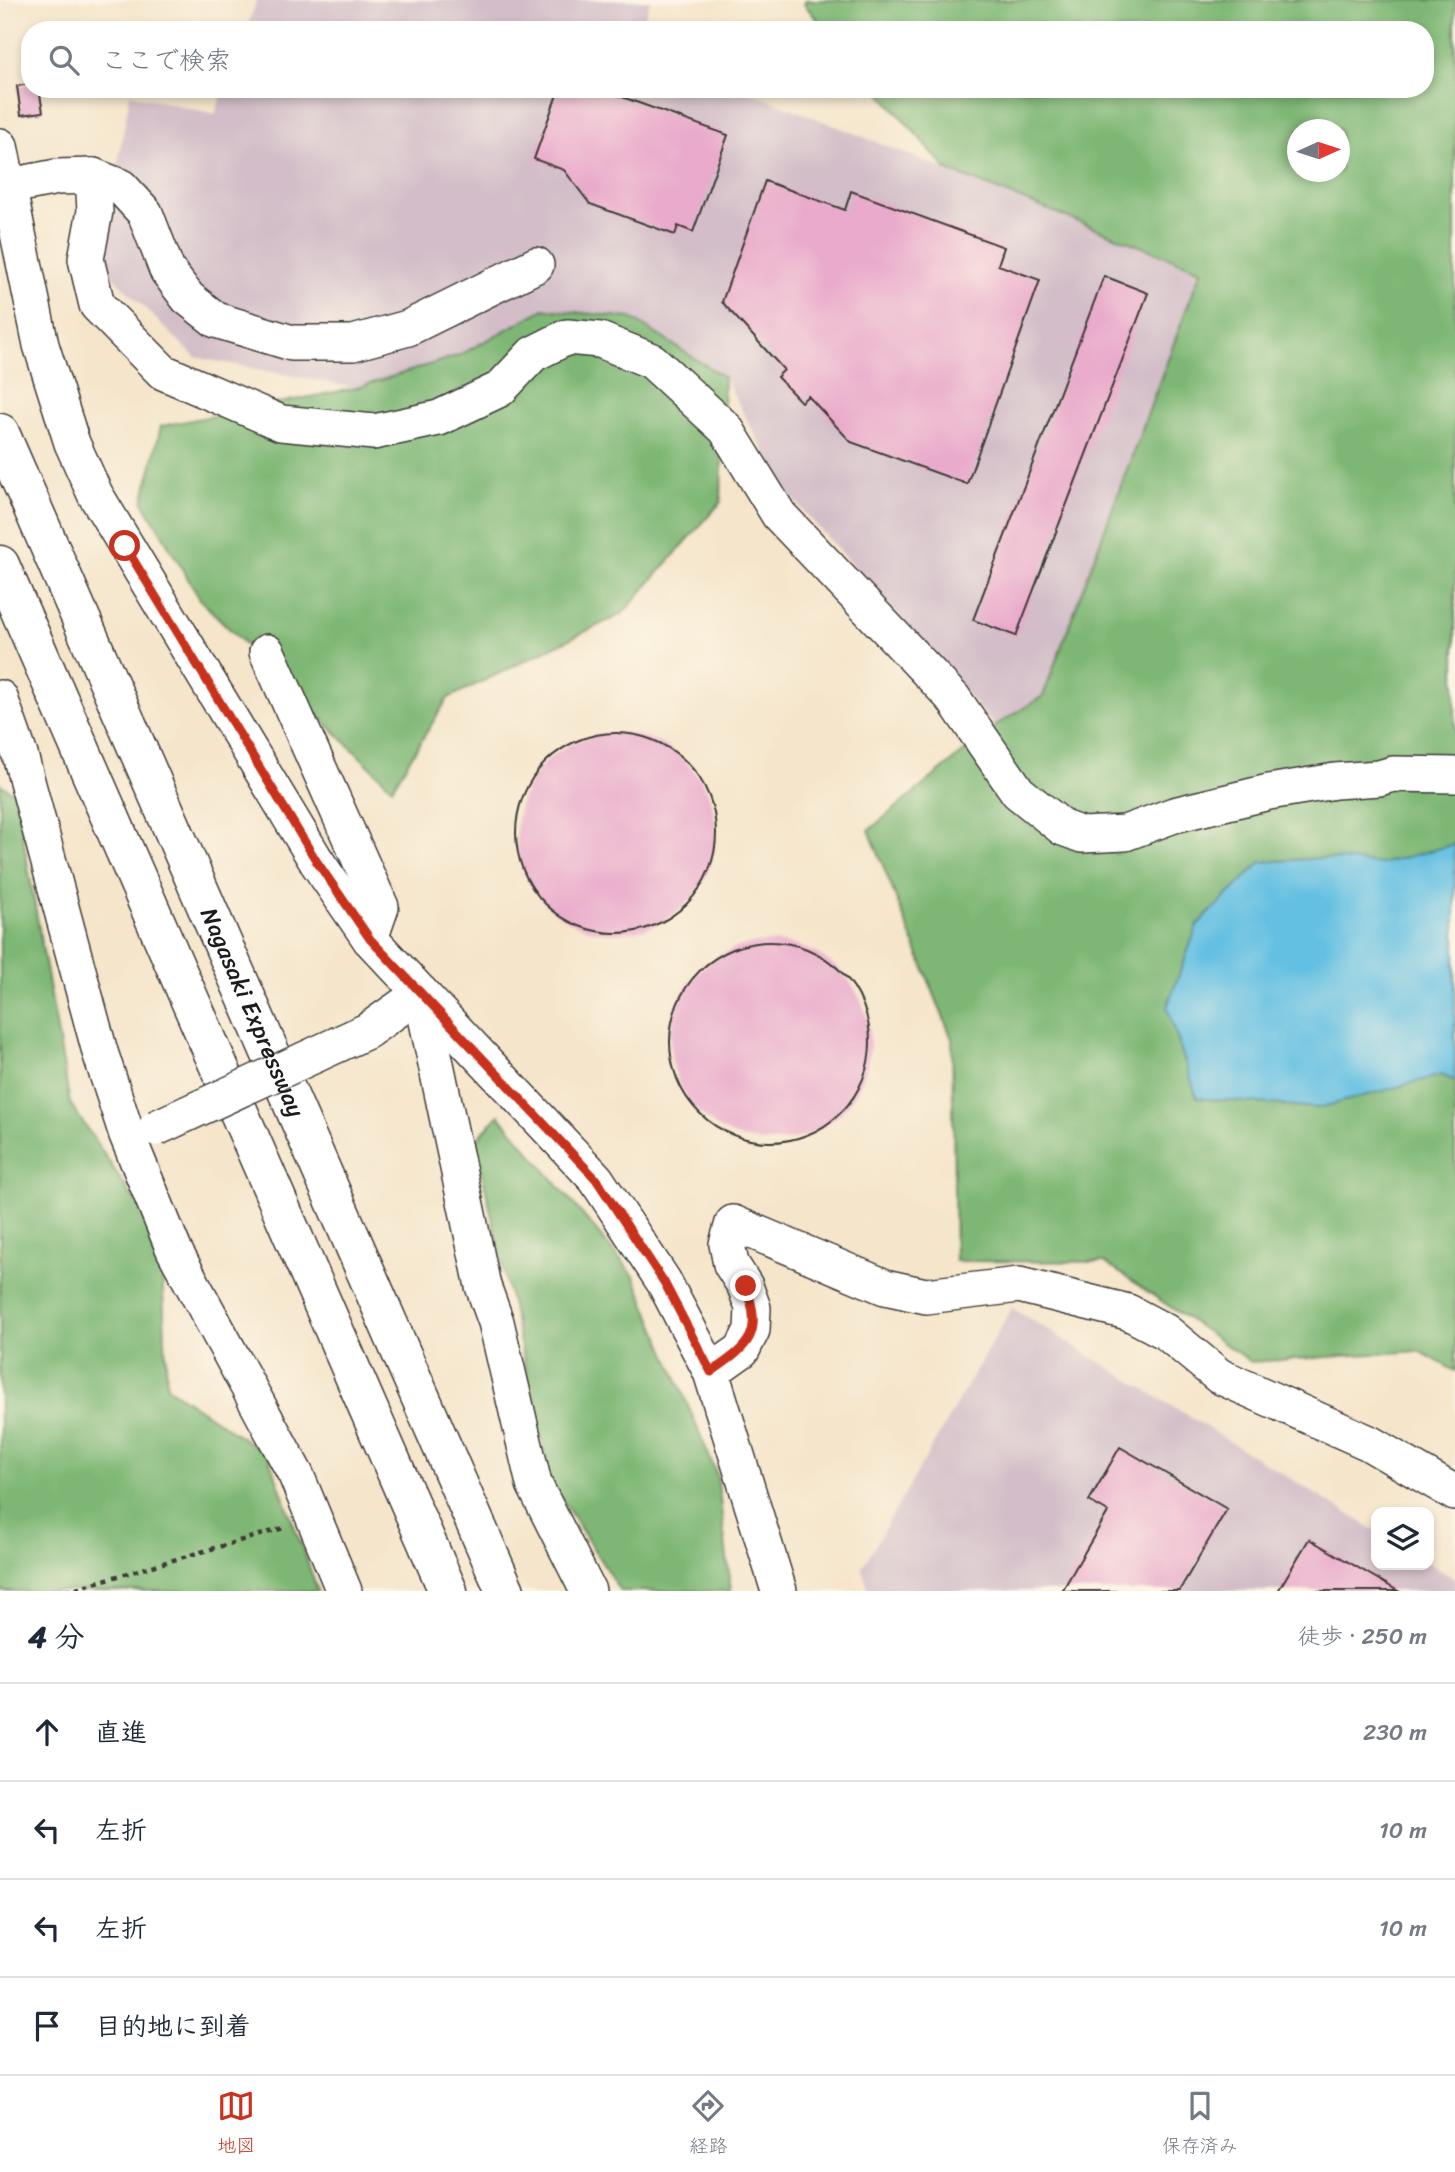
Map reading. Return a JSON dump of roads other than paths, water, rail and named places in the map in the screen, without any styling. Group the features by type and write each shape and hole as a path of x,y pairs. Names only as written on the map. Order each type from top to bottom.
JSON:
{"highway":[{"name":"Nagasaki Expressway","path":"0,433 505,1591"},
{"path":"0,565 448,1591"}],"street":[{"path":"0,146 4,188 41,345 72,443 95,494 317,862 370,939 596,1179 664,1282 711,1372 779,1591"},
{"path":"4,188 57,177 93,176 121,187 145,213 167,270 188,298 216,320 292,343 353,343 408,328 536,265"},
{"path":"93,176 95,211 86,260 97,305 163,372 281,423 374,432 439,418 500,389 533,354 567,337 600,340 652,361 726,429 779,515 953,698 1018,792 1063,828 1082,835 1125,833 1174,816 1309,785 1379,779 1392,774 1455,775"},
{"path":"267,652 381,907 370,939"},
{"path":"0,698 10,749 100,1052 142,1131 174,1250 296,1475 344,1591"},
{"path":"142,1131 367,1031 421,993"},
{"path":"421,993 483,1286 496,1322 534,1484 587,1591"},
{"path":"711,1372 742,1350 752,1331 753,1308 746,1286 731,1264 727,1244 733,1223 885,1287 926,1296 1019,1285 1128,1312 1166,1332 1219,1376 1369,1443 1455,1493"}],"water":[{"path":"1455,844 1455,1081 1442,1075 1319,1108 1197,1098 1167,1007 1198,924 1261,862 1322,858 1381,864"}]}
